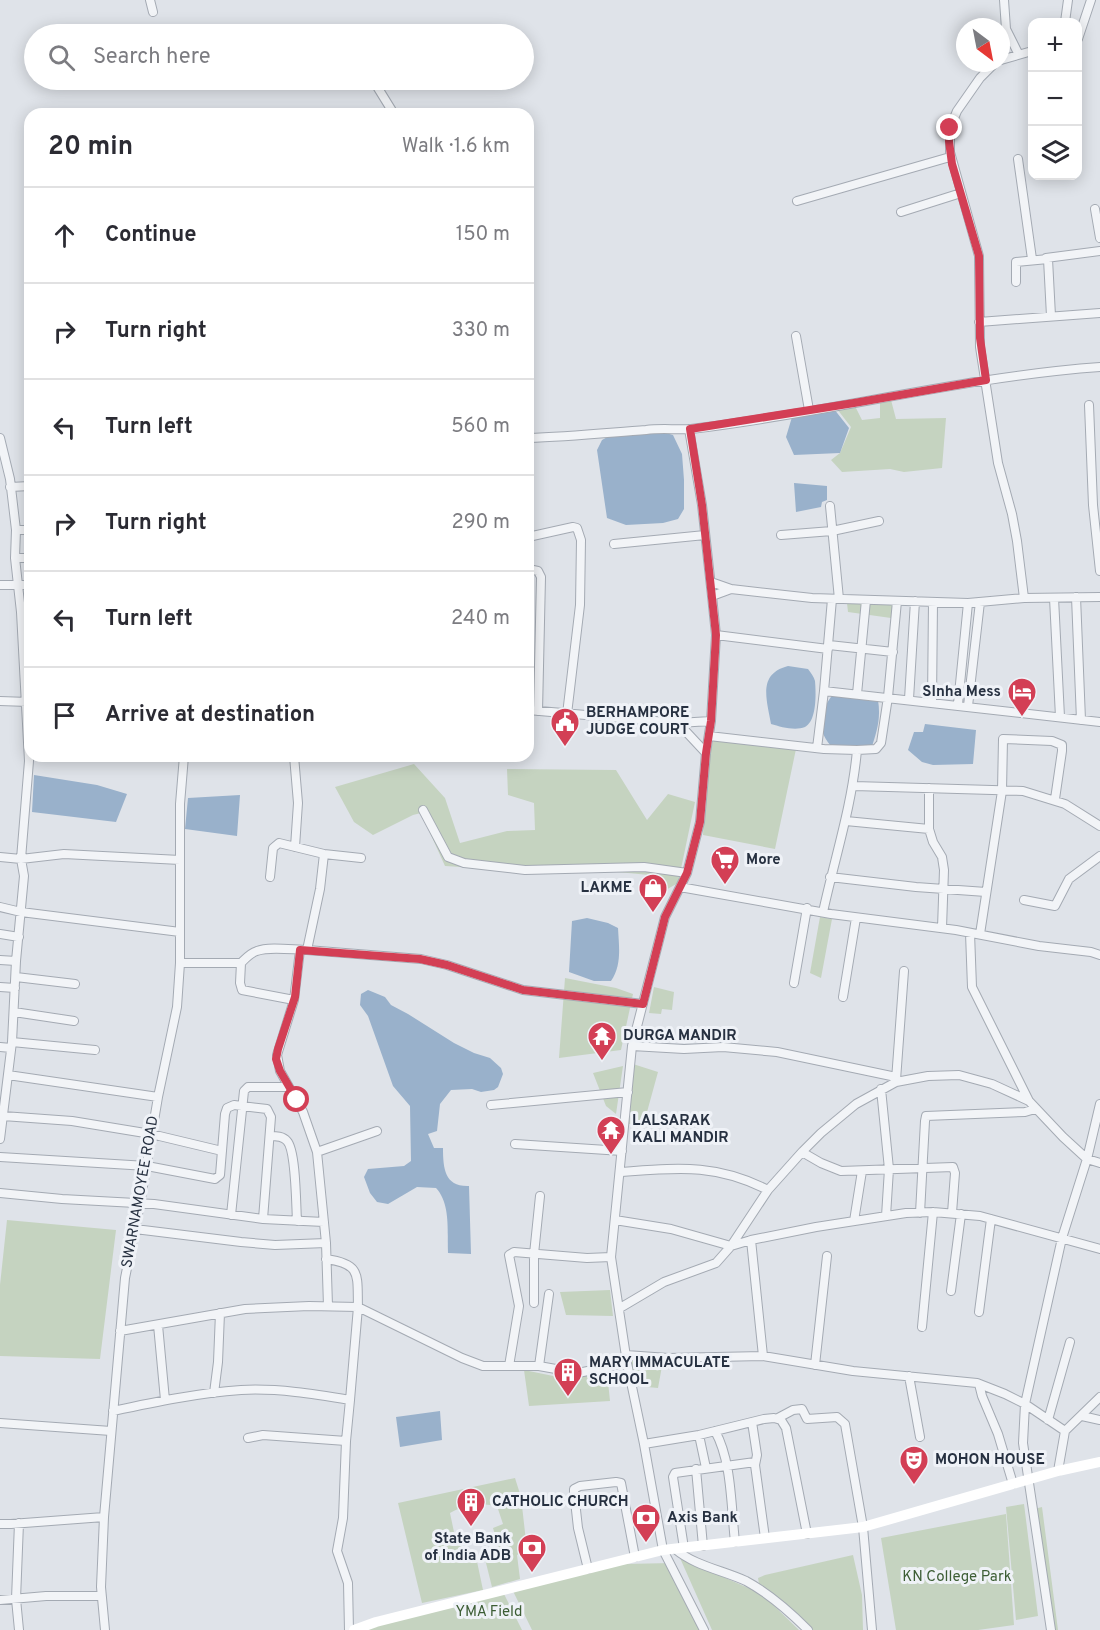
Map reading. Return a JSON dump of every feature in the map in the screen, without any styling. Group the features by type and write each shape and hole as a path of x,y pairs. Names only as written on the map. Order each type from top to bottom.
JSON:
{"street":[{"path":"150,0 153,12"},
{"path":"1004,0 1006,29 1017,53"},
{"path":"1066,18 1068,0"},
{"path":"1082,25 1091,0"},
{"path":"1010,56 1028,52"},
{"path":"986,72 957,111 950,128 951,157 979,256 980,346 998,463 1017,541 1024,598"},
{"path":"379,90 390,108"},
{"path":"797,201 951,157"},
{"path":"1018,159 1032,260"},
{"path":"901,212 961,193"},
{"path":"1095,209 1100,238"},
{"path":"1016,282 1015,264 1018,261 1100,250"},
{"path":"1046,258 1050,264 1051,316"},
{"path":"979,322 1100,313"},
{"path":"796,336 810,410"},
{"path":"534,438 563,438 648,429 690,429 986,380 1100,367"},
{"path":"1089,405 1100,571"},
{"path":"690,429 716,635 711,721 700,822 687,873 665,917 632,1046 612,1257 626,1359 663,1550 704,1630"},
{"path":"0,438 10,487 15,530 15,558 24,650"},
{"path":"10,487 24,486"},
{"path":"817,748 828,647 836,599 830,506"},
{"path":"781,535 832,531 879,522"},
{"path":"534,536 573,527 577,528 581,540 580,605 567,714"},
{"path":"15,530 24,530"},
{"path":"614,544 705,535"},
{"path":"15,558 24,558"},
{"path":"534,570 538,571 541,577 538,711"},
{"path":"711,582 731,589 836,599 968,603 1024,598 1100,597"},
{"path":"0,585 24,585"},
{"path":"712,596 731,589"},
{"path":"1076,597 1081,720"},
{"path":"1054,598 1060,717"},
{"path":"857,694 866,600"},
{"path":"709,736 817,748 857,750 879,747 888,697 897,601"},
{"path":"909,699 915,601"},
{"path":"932,702 933,602"},
{"path":"968,706 980,602"},
{"path":"958,705 968,603"},
{"path":"716,635 893,652"},
{"path":"824,691 1100,722"},
{"path":"0,701 24,702"},
{"path":"534,711 678,723 711,721"},
{"path":"678,723 706,753"},
{"path":"980,934 1002,791 1003,740 1060,742 1063,748 1055,799"},
{"path":"823,912 854,786 857,750"},
{"path":"0,1139 12,1045 16,961 24,876 21,859 29,762"},
{"name":"SWARNAMOYEE ROAD","path":"105,1630 101,1596 104,1517 125,1278 177,1007 180,963 180,804 184,762"},
{"path":"295,762 298,803 295,847"},
{"path":"854,786 1023,791 1055,799 1100,826"},
{"path":"928,788 929,829 943,860 942,928"},
{"path":"423,810 448,857 464,863 525,870 644,867 687,873"},
{"path":"846,821 929,829"},
{"path":"270,877 274,845 279,843 324,854 362,858"},
{"path":"0,856 21,859 64,854 180,860"},
{"path":"324,854 320,889 303,950 294,1000 277,1055 280,1071 303,1112 317,1152 326,1243 328,1306"},
{"path":"1024,900 1050,907 1055,906 1069,879 1100,856"},
{"path":"830,877 986,892"},
{"path":"680,887 856,918 942,928 1100,955"},
{"path":"0,907 21,912 180,932"},
{"path":"794,982 807,908"},
{"path":"843,997 856,918"},
{"path":"970,933 972,987 1029,1101 1087,1159 1100,1163"},
{"path":"0,934 19,937"},
{"path":"180,963 241,963 256,951 303,950 420,959 447,965 523,990 643,1004"},
{"path":"0,960 16,961"},
{"path":"241,963 242,990 294,1000"},
{"path":"896,1079 904,971"},
{"path":"16,977 75,984"},
{"path":"0,987 15,988"},
{"path":"14,1012 74,1021"},
{"path":"0,1047 12,1045 95,1050"},
{"path":"632,1046 684,1049 723,1047 777,1052 896,1079 968,1076 1029,1101"},
{"path":"8,1075 158,1097"},
{"path":"620,1308 664,1282 716,1263 731,1246 768,1190 821,1132 856,1104 896,1079"},
{"path":"231,1215 244,1091 248,1087 288,1087"},
{"path":"881,1089 889,1169 886,1216"},
{"path":"491,1105 628,1092"},
{"path":"1051,1630 1027,1480 1023,1443 1025,1404 1062,1238 1087,1159 1100,1104"},
{"path":"0,1157 147,1166 217,1179 220,1175 226,1110 230,1106 263,1108 269,1111 270,1136 263,1219"},
{"path":"920,1213 925,1121 928,1115 1025,1112 1035,1109"},
{"path":"3,1116 72,1121 151,1134 222,1151"},
{"path":"317,1152 377,1131"},
{"path":"270,1136 281,1137 291,1145 294,1157 297,1221"},
{"path":"515,1144 622,1151"},
{"path":"802,1152 821,1163 841,1170 950,1167 954,1169 952,1213"},
{"path":"620,1172 678,1168 711,1170 740,1177 768,1190"},
{"path":"854,1221 862,1171"},
{"path":"0,1193 154,1204 263,1219 324,1222"},
{"path":"534,1303 534,1254 540,1196"},
{"path":"615,1220 671,1228 731,1246 751,1240 886,1216 933,1212 952,1213 991,1219 1100,1249"},
{"path":"922,1327 933,1212"},
{"path":"951,1291 961,1214"},
{"path":"979,1312 991,1219"},
{"path":"135,1229 275,1245 326,1243"},
{"path":"751,1240 763,1356"},
{"path":"509,1366 519,1306 509,1255 514,1252 612,1257"},
{"path":"814,1365 827,1256"},
{"path":"326,1259 343,1262 353,1269 357,1283 358,1307 346,1441 343,1518 337,1551 348,1583 349,1630"},
{"path":"539,1366 549,1294"},
{"path":"120,1331 245,1309 358,1307 476,1364 493,1367 539,1366 578,1373 626,1359 763,1356 862,1372 979,1384 1025,1404 1065,1431"},
{"path":"214,1394 220,1312"},
{"path":"158,1325 165,1400"},
{"path":"1048,1420 1070,1342"},
{"path":"909,1376 920,1437"},
{"path":"979,1384 998,1434 1013,1484"},
{"path":"113,1411 165,1400 240,1390 306,1392 350,1400"},
{"path":"1058,1471 1065,1431 1100,1397"},
{"path":"644,1444 778,1418 793,1410 802,1409 807,1419 837,1417 841,1419 844,1424 863,1527 872,1630"},
{"path":"1082,1416 1100,1420"},
{"path":"778,1418 786,1428 807,1534"},
{"path":"752,1422 765,1538"},
{"path":"0,1423 111,1431"},
{"path":"715,1431 722,1444 726,1465 735,1542"},
{"path":"699,1434 706,1468"},
{"path":"248,1438 263,1435 346,1441"},
{"path":"756,1462 677,1472 674,1477 679,1548 685,1557 746,1581 787,1608 808,1630"},
{"path":"354,1630 376,1622 663,1550 863,1527 1058,1471 1100,1462"},
{"path":"696,1469 703,1546"},
{"path":"588,1569 578,1528 574,1492 574,1489 580,1486 621,1483 635,1557"},
{"path":"0,1524 104,1517"},
{"path":"19,1523 16,1599 19,1630"},
{"path":"0,1600 46,1596 101,1596"}],"green space":[{"path":"891,400 896,419 946,418 942,468 904,472 890,469 842,472 831,460 840,453 851,427 837,409 855,406 862,420 880,418 880,402"},
{"path":"847,603 893,603 891,618 848,612"},
{"path":"714,739 796,749 775,849 703,835 707,763"},
{"path":"414,764 445,798 460,843 507,831 535,830 534,803 508,795 507,769 616,770 647,820 668,794 695,802 678,883 664,891 649,875 597,870 540,872 445,866 421,813 373,835 354,822 335,787"},
{"path":"820,917 832,919 821,978 810,973"},
{"path":"565,978 616,988 633,994 621,1050 559,1058"},
{"path":"654,987 674,992 672,1010 662,1009 661,1014 649,1013"},
{"path":"633,1064 658,1072 644,1123 629,1124"},
{"path":"623,1066 616,1114 606,1106 593,1073"},
{"path":"7,1220 116,1230 100,1359 0,1356 0,1285"},
{"path":"610,1290 613,1316 566,1315 560,1292"},
{"path":"630,1360 662,1366 658,1388 636,1386"},
{"path":"524,1370 563,1378 607,1372 610,1401 529,1406"},
{"path":"515,1478 521,1497 527,1550 517,1555 520,1579 492,1587 483,1551 499,1548 493,1528 503,1524 497,1506 478,1504 462,1507 450,1513 454,1532 461,1539 463,1554 475,1552 483,1590 422,1603 398,1503"},
{"path":"1024,1504 1038,1616 1016,1620 1006,1507"},
{"path":"1042,1507 1058,1630 1050,1630 1034,1509"},
{"name":"KN College Park","path":"1006,1514 1014,1625 978,1630 896,1630 881,1538"},
{"path":"853,1555 862,1595 863,1630 806,1630 759,1584 758,1578 765,1575"},
{"path":"680,1558 762,1594 799,1630 712,1630"},
{"path":"672,1563 705,1630 532,1630 513,1591 625,1564"},
{"name":"YMA Field","path":"502,1590 522,1630 359,1630"}],"water":[{"path":"834,409 849,428 840,453 794,455 786,437 792,417"},
{"path":"656,430 673,435 682,454 684,509 678,519 663,523 626,525 607,518 597,450 602,440 611,435"},
{"path":"794,483 827,486 827,500 822,502 821,507 796,512"},
{"path":"788,666 808,669 815,681 812,719 805,727 797,729 771,724 766,697 766,689 772,675"},
{"path":"835,692 878,700 878,725 871,749 833,748 827,741 822,727 823,713"},
{"path":"925,724 976,730 973,764 933,765 922,762 908,750 914,732 923,732"},
{"path":"34,775 97,785 127,794 116,822 32,812"},
{"path":"240,795 237,836 185,829 188,798"},
{"path":"587,918 618,928 618,962 611,981 594,981 569,972 572,921"},
{"path":"368,990 385,997 391,1005 454,1043 490,1058 501,1068 503,1074 498,1087 494,1090 481,1092 472,1089 451,1090 440,1104 437,1131 428,1134 434,1148 443,1148 445,1170 450,1180 461,1186 469,1186 471,1254 448,1253 446,1210 436,1188 417,1187 388,1204 377,1202 370,1193 364,1177 368,1169 404,1166 411,1161 410,1106 393,1086 368,1016 360,1005 361,994"},
{"path":"440,1411 442,1440 400,1447 396,1417"}],"place":[{"name":"SInha Mess","path":"1022,718"},
{"name":"BERHAMPORE JUDGE COURT","path":"565,748"},
{"name":"More","path":"725,886"},
{"name":"LAKME","path":"653,914"},
{"name":"DURGA MANDIR","path":"602,1062"},
{"name":"LALSARAK KALI MANDIR","path":"611,1156"},
{"name":"MARY IMMACULATE SCHOOL","path":"568,1398"},
{"name":"MOHON HOUSE","path":"914,1486"},
{"name":"CATHOLIC CHURCH","path":"471,1528"},
{"name":"Axis Bank","path":"646,1544"},
{"name":"State Bank of India ADB","path":"532,1574"}],"route":[{"path":"297,1100 280,1071 276,1059 295,997 300,950 420,959 447,965 523,990 643,1004 665,917 687,873 700,822 711,721 716,635 702,505 690,429 986,380 980,346 979,256 952,164 950,128"}]}
